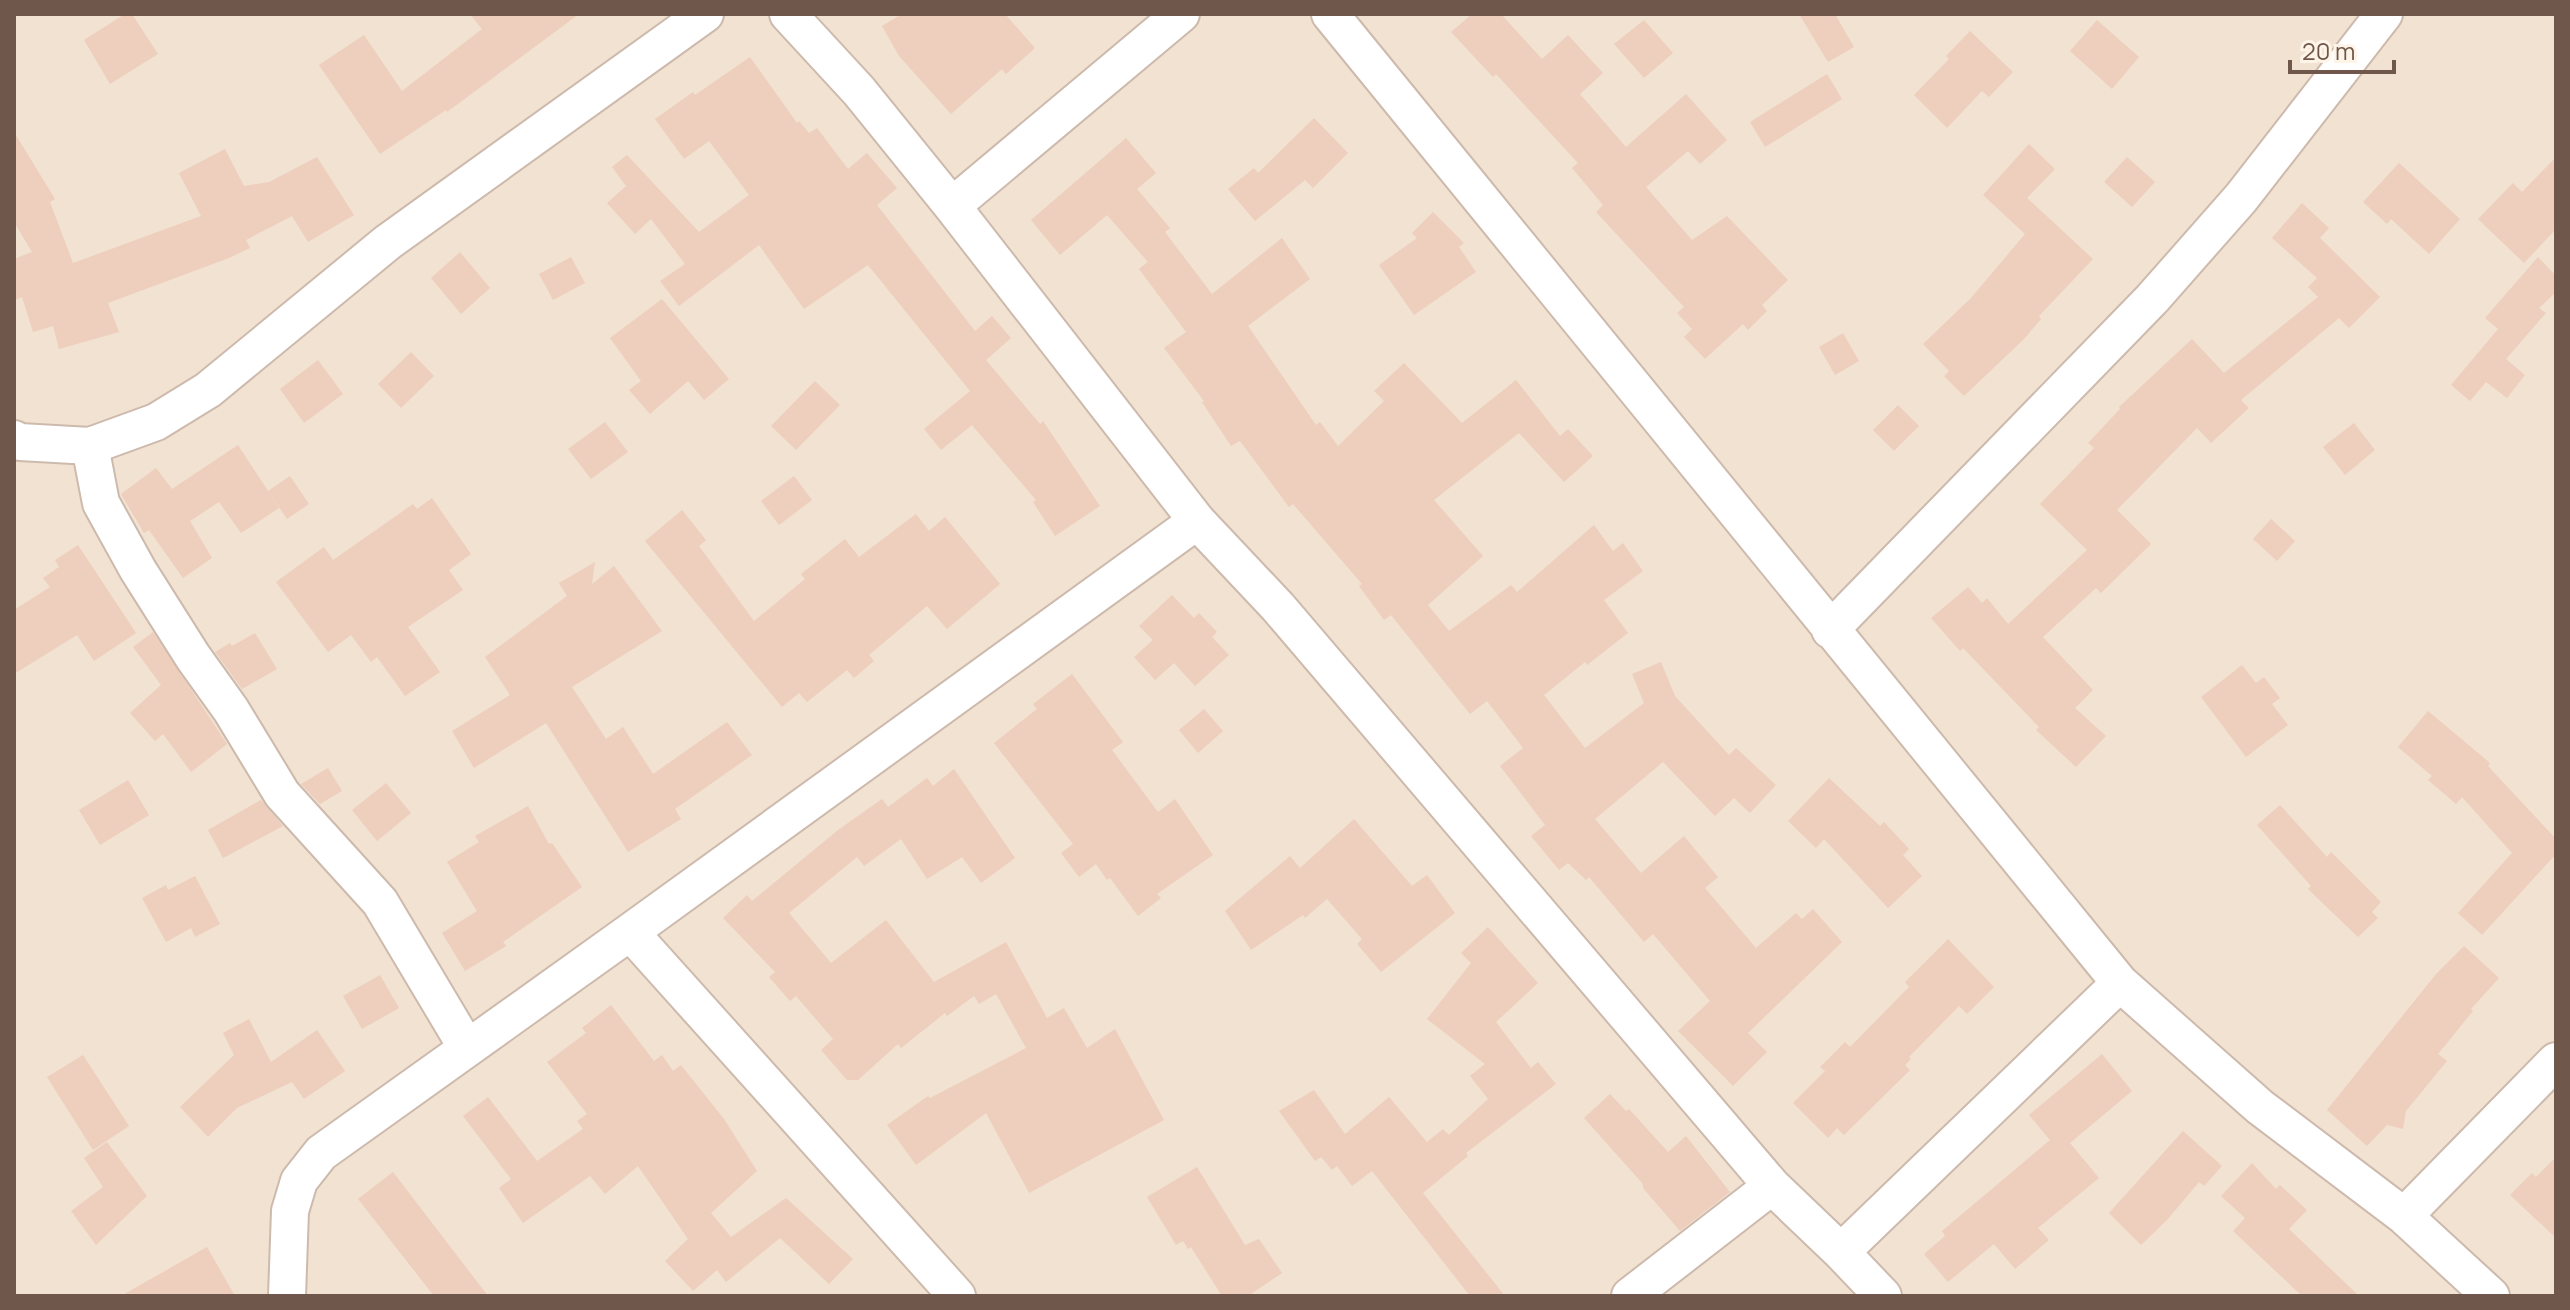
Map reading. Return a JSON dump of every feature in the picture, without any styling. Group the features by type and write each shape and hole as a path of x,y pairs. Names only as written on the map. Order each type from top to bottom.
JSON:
{"street":[{"path":"14,439 20,442 90,446 156,422 208,390 388,242 705,14"},
{"path":"788,14 859,91 952,206 1197,521 1288,619 1772,1186 1883,1296"},
{"path":"952,206 1181,14"},
{"path":"1330,14 2120,983 2260,1107 2404,1216 2491,1296"},
{"path":"1830,630 2152,299 2241,198 2384,14"},
{"path":"90,446 101,503 162,608 231,710 282,794 380,902 467,1048"},
{"path":"287,1296 290,1211 299,1181 321,1153 1197,521"},
{"path":"630,932 957,1296"},
{"path":"1841,1252 2120,983"},
{"path":"2404,1216 2556,1061"},
{"path":"1630,1296 1772,1186"}],"shaded area":[{"path":"14,14 2556,14 2556,1296 14,1296"}],"building":[{"path":"125,14 132,14 158,54 110,84 84,40"},
{"path":"470,14 579,14 447,112 380,154 319,65 364,35 402,91 482,29"},
{"path":"902,14 1005,14 1035,48 1006,74 1002,69 951,114 899,56 882,26"},
{"path":"1472,14 1501,14 1542,59 1568,35 1603,73 1580,94 1626,147 1686,94 1727,140 1700,164 1688,151 1646,187 1692,240 1727,216 1788,280 1762,305 1767,311 1748,330 1743,324 1705,359 1684,337 1692,329 1677,313 1684,307 1596,212 1603,205 1572,168 1578,163 1496,74 1493,77 1451,32"},
{"path":"1799,14 1835,14 1854,47 1828,62"},
{"path":"1644,20 1673,53 1644,78 1614,44"},
{"path":"2097,20 2139,57 2112,89 2070,51"},
{"path":"1970,31 2013,72 1989,97 1982,91 1947,128 1914,95 1949,59 1946,56"},
{"path":"750,57 797,123 799,121 809,133 817,128 848,169 867,153 897,188 877,205 975,331 992,316 1011,338 986,360 1040,424 1043,421 1100,506 1055,536 1033,502 1036,500 972,425 941,450 924,429 970,391 868,265 804,309 759,245 679,306 660,281 685,264 651,219 635,234 607,203 626,186 612,167 627,155 699,232 749,195 709,141 684,159 655,119"},
{"path":"1827,74 1842,99 1765,147 1750,122"},
{"path":"1314,118 1348,153 1313,188 1305,180 1255,221 1228,189 1254,168 1258,173"},
{"path":"14,132 55,199 50,202 73,263 201,216 179,173 225,149 244,186 269,182 317,157 354,215 308,242 292,216 246,240 250,248 229,258 108,303 119,332 59,349 53,326 33,332 22,297 14,300 14,259 32,252 14,222"},
{"path":"1126,138 1156,173 1137,189 1170,228 1165,232 1212,294 1282,238 1310,279 1248,326 1316,425 1320,422 1338,446 1384,401 1374,391 1404,363 1462,423 1516,380 1560,436 1568,429 1593,456 1564,482 1519,433 1434,500 1483,556 1428,605 1449,631 1511,585 1517,592 1594,525 1613,551 1623,543 1643,571 1604,600 1628,633 1544,695 1585,748 1644,703 1632,674 1661,662 1675,696 1729,755 1736,748 1776,785 1750,813 1734,798 1715,816 1663,762 1595,819 1641,873 1684,836 1718,877 1705,888 1756,948 1796,913 1802,919 1813,909 1842,942 1748,1033 1767,1052 1733,1086 1678,1031 1710,1001 1653,934 1644,942 1589,877 1586,880 1568,863 1559,870 1531,836 1545,825 1500,766 1523,748 1487,701 1470,714 1391,615 1384,620 1359,586 1362,584 1293,504 1289,507 1240,441 1231,446 1204,401 1164,348 1186,332 1139,269 1148,262 1107,215 1060,255 1031,220"},
{"path":"2029,144 2055,169 2027,198 2093,259 2039,316 2041,319 2024,339 1964,396 1944,376 1949,371 1923,344 1971,298 2025,234 1983,195"},
{"path":"2127,157 2155,182 2132,207 2104,182"},
{"path":"2556,157 2556,229 2524,263 2478,219 2513,183 2522,192"},
{"path":"2399,163 2460,219 2429,254 2391,219 2387,224 2363,202"},
{"path":"2302,203 2329,228 2320,238 2380,297 2349,328 2339,318 2241,400 2249,408 2211,443 2197,428 2117,510 2151,544 2101,593 2096,588 2043,637 2093,690 2075,708 2106,736 2076,767 2036,730 2039,727 1963,648 1960,651 1931,618 1968,587 1982,603 1987,598 2008,624 2087,550 2040,504 2094,448 2088,443 2119,407 2192,339 2224,373 2318,297 2308,287 2317,278 2272,238"},
{"path":"1433,212 1464,243 1459,247 1476,272 1414,315 1379,265 1417,238 1412,233"},
{"path":"460,252 490,288 461,314 431,278"},
{"path":"571,257 585,283 553,300 539,274"},
{"path":"2538,257 2556,276 2556,292 2539,308 2546,313 2506,359 2525,375 2507,398 2486,382 2470,401 2451,385 2498,329 2485,318"},
{"path":"662,299 729,379 704,400 688,381 650,414 629,390 641,381 610,338"},
{"path":"1843,333 1859,361 1835,375 1819,347"},
{"path":"411,352 434,376 401,408 378,384"},
{"path":"318,360 343,394 304,423 280,389"},
{"path":"815,381 840,405 796,450 771,426"},
{"path":"1898,405 1919,426 1894,451 1873,430"},
{"path":"605,422 628,452 591,479 568,449"},
{"path":"2354,423 2375,450 2345,475 2323,447"},
{"path":"238,445 279,508 241,533 219,502 190,521 212,558 183,578 149,530 144,533 121,494 156,468 172,489"},
{"path":"290,476 309,504 287,519 268,491"},
{"path":"794,476 812,500 779,525 761,501"},
{"path":"432,498 471,554 449,570 463,590 408,627 440,672 405,696 377,657 371,662 351,635 328,652 276,582 324,547 333,560 413,504 417,509"},
{"path":"682,510 706,540 699,546 754,621 805,579 801,574 845,539 859,557 916,514 929,531 945,517 1000,584 947,629 927,606 869,655 874,661 854,678 847,670 807,702 799,693 782,707 645,541"},
{"path":"2271,519 2295,541 2277,561 2253,539"},
{"path":"78,545 136,633 94,661 77,635 14,674 14,610 50,587 43,578 59,567 55,560"},
{"path":"595,562 592,584 614,566 662,631 572,687 606,739 623,727 653,774 727,722 752,755 675,809 681,819 628,852 546,723 474,768 452,731 510,695 485,657 567,596 559,583"},
{"path":"1172,595 1194,618 1199,613 1217,632 1212,637 1229,655 1195,686 1174,663 1155,680 1134,657 1153,640 1139,626"},
{"path":"153,632 227,744 191,772 163,734 155,741 130,713 161,685 133,647"},
{"path":"255,633 277,669 242,689 215,652"},
{"path":"2242,665 2256,683 2264,677 2280,698 2272,704 2288,725 2246,757 2201,697"},
{"path":"1072,674 1123,742 1112,750 1158,812 1175,799 1213,855 1157,894 1161,898 1138,916 1096,864 1079,877 1061,853 1073,844 994,743 1037,709 1033,704"},
{"path":"1204,709 1223,731 1198,753 1179,730"},
{"path":"2428,711 2490,763 2488,766 2556,839 2556,854 2482,935 2458,913 2512,853 2462,797 2456,804 2428,780 2432,776 2398,747"},
{"path":"328,768 342,791 320,804 301,784"},
{"path":"954,769 1015,858 981,883 962,857 927,879 901,839 864,866 857,857 789,913 831,963 886,920 934,982 1006,942 1047,1018 1064,1008 1087,1048 1115,1029 1164,1120 1029,1193 986,1113 916,1165 887,1125 928,1096 930,1098 1026,1048 996,994 979,1004 974,996 947,1016 945,1013 901,1048 898,1044 858,1080 847,1080 821,1050 833,1039 796,996 790,1001 769,977 775,972 723,918 747,895 752,901 838,830 882,799 888,807 927,778 933,786"},
{"path":"1829,778 1880,826 1884,822 1909,849 1903,855 1922,876 1888,908 1824,839 1816,848 1788,821"},
{"path":"128,780 149,815 100,845 79,810"},
{"path":"386,783 411,813 377,841 352,810"},
{"path":"261,800 283,826 223,858 208,830"},
{"path":"2280,805 2327,857 2331,852 2381,902 2372,912 2378,918 2358,937 2308,889 2311,886 2257,825"},
{"path":"528,806 549,844 552,843 582,887 503,942 506,946 465,971 442,933 477,911 447,862 479,842 475,836"},
{"path":"1354,819 1412,886 1427,875 1455,913 1381,972 1357,944 1362,939 1327,899 1305,918 1303,915 1251,950 1225,911 1290,856 1300,868"},
{"path":"195,876 220,924 195,937 191,928 166,942 142,898 166,885 168,890"},
{"path":"1488,927 1538,983 1496,1022 1531,1068 1538,1062 1556,1084 1466,1153 1468,1156 1423,1193 1505,1296 1470,1296 1372,1171 1352,1186 1337,1166 1332,1170 1321,1157 1315,1161 1279,1111 1314,1090 1345,1134 1389,1097 1427,1142 1443,1129 1449,1135 1488,1099 1470,1076 1485,1064 1427,1019 1471,963 1461,953"},
{"path":"1948,939 1994,987 1967,1014 1959,1006 1909,1057 1911,1059 1905,1065 1910,1070 1844,1135 1837,1128 1828,1138 1793,1103 1825,1071 1820,1067 1845,1042 1850,1047 1909,987 1905,982"},
{"path":"2464,946 2499,978 2471,1009 2473,1011 2438,1054 2447,1061 2406,1111 2403,1129 2387,1125 2367,1146 2327,1110 2436,974"},
{"path":"380,975 399,1008 362,1029 343,996"},
{"path":"611,1005 654,1061 662,1055 673,1071 681,1065 724,1119 757,1171 711,1213 731,1237 786,1198 853,1259 829,1284 780,1238 726,1282 717,1270 693,1291 665,1261 688,1239 638,1166 605,1194 590,1176 523,1223 499,1188 511,1179 463,1116 488,1097 537,1161 583,1129 577,1121 587,1114 547,1062 586,1033 582,1028"},
{"path":"249,1019 271,1062 317,1030 345,1071 304,1099 292,1082 237,1108 208,1137 180,1107 234,1055 223,1033"},
{"path":"2102,1054 2132,1091 2070,1143 2099,1178 2038,1228 2049,1240 2015,1269 1994,1244 1948,1282 1924,1254 1945,1236 1942,1231 2050,1140 2029,1115"},
{"path":"83,1055 129,1126 93,1150 47,1077"},
{"path":"1610,1094 1626,1111 1629,1109 1668,1152 1686,1136 1730,1192 1680,1231 1584,1118"},
{"path":"2183,1131 2222,1166 2204,1186 2199,1182 2141,1245 2109,1213"},
{"path":"107,1142 147,1196 96,1245 71,1211 103,1187 84,1158"},
{"path":"2556,1157 2556,1238 2510,1195 2532,1173 2536,1177"},
{"path":"2252,1163 2276,1189 2280,1185 2307,1210 2289,1229 2359,1296 2302,1296 2233,1231 2245,1218 2221,1196"},
{"path":"1197,1167 1245,1245 1259,1239 1282,1273 1248,1296 1222,1296 1191,1247 1188,1249 1183,1241 1176,1245 1147,1197"},
{"path":"393,1172 488,1296 434,1296 358,1199"},
{"path":"207,1247 235,1296 121,1296"}]}
